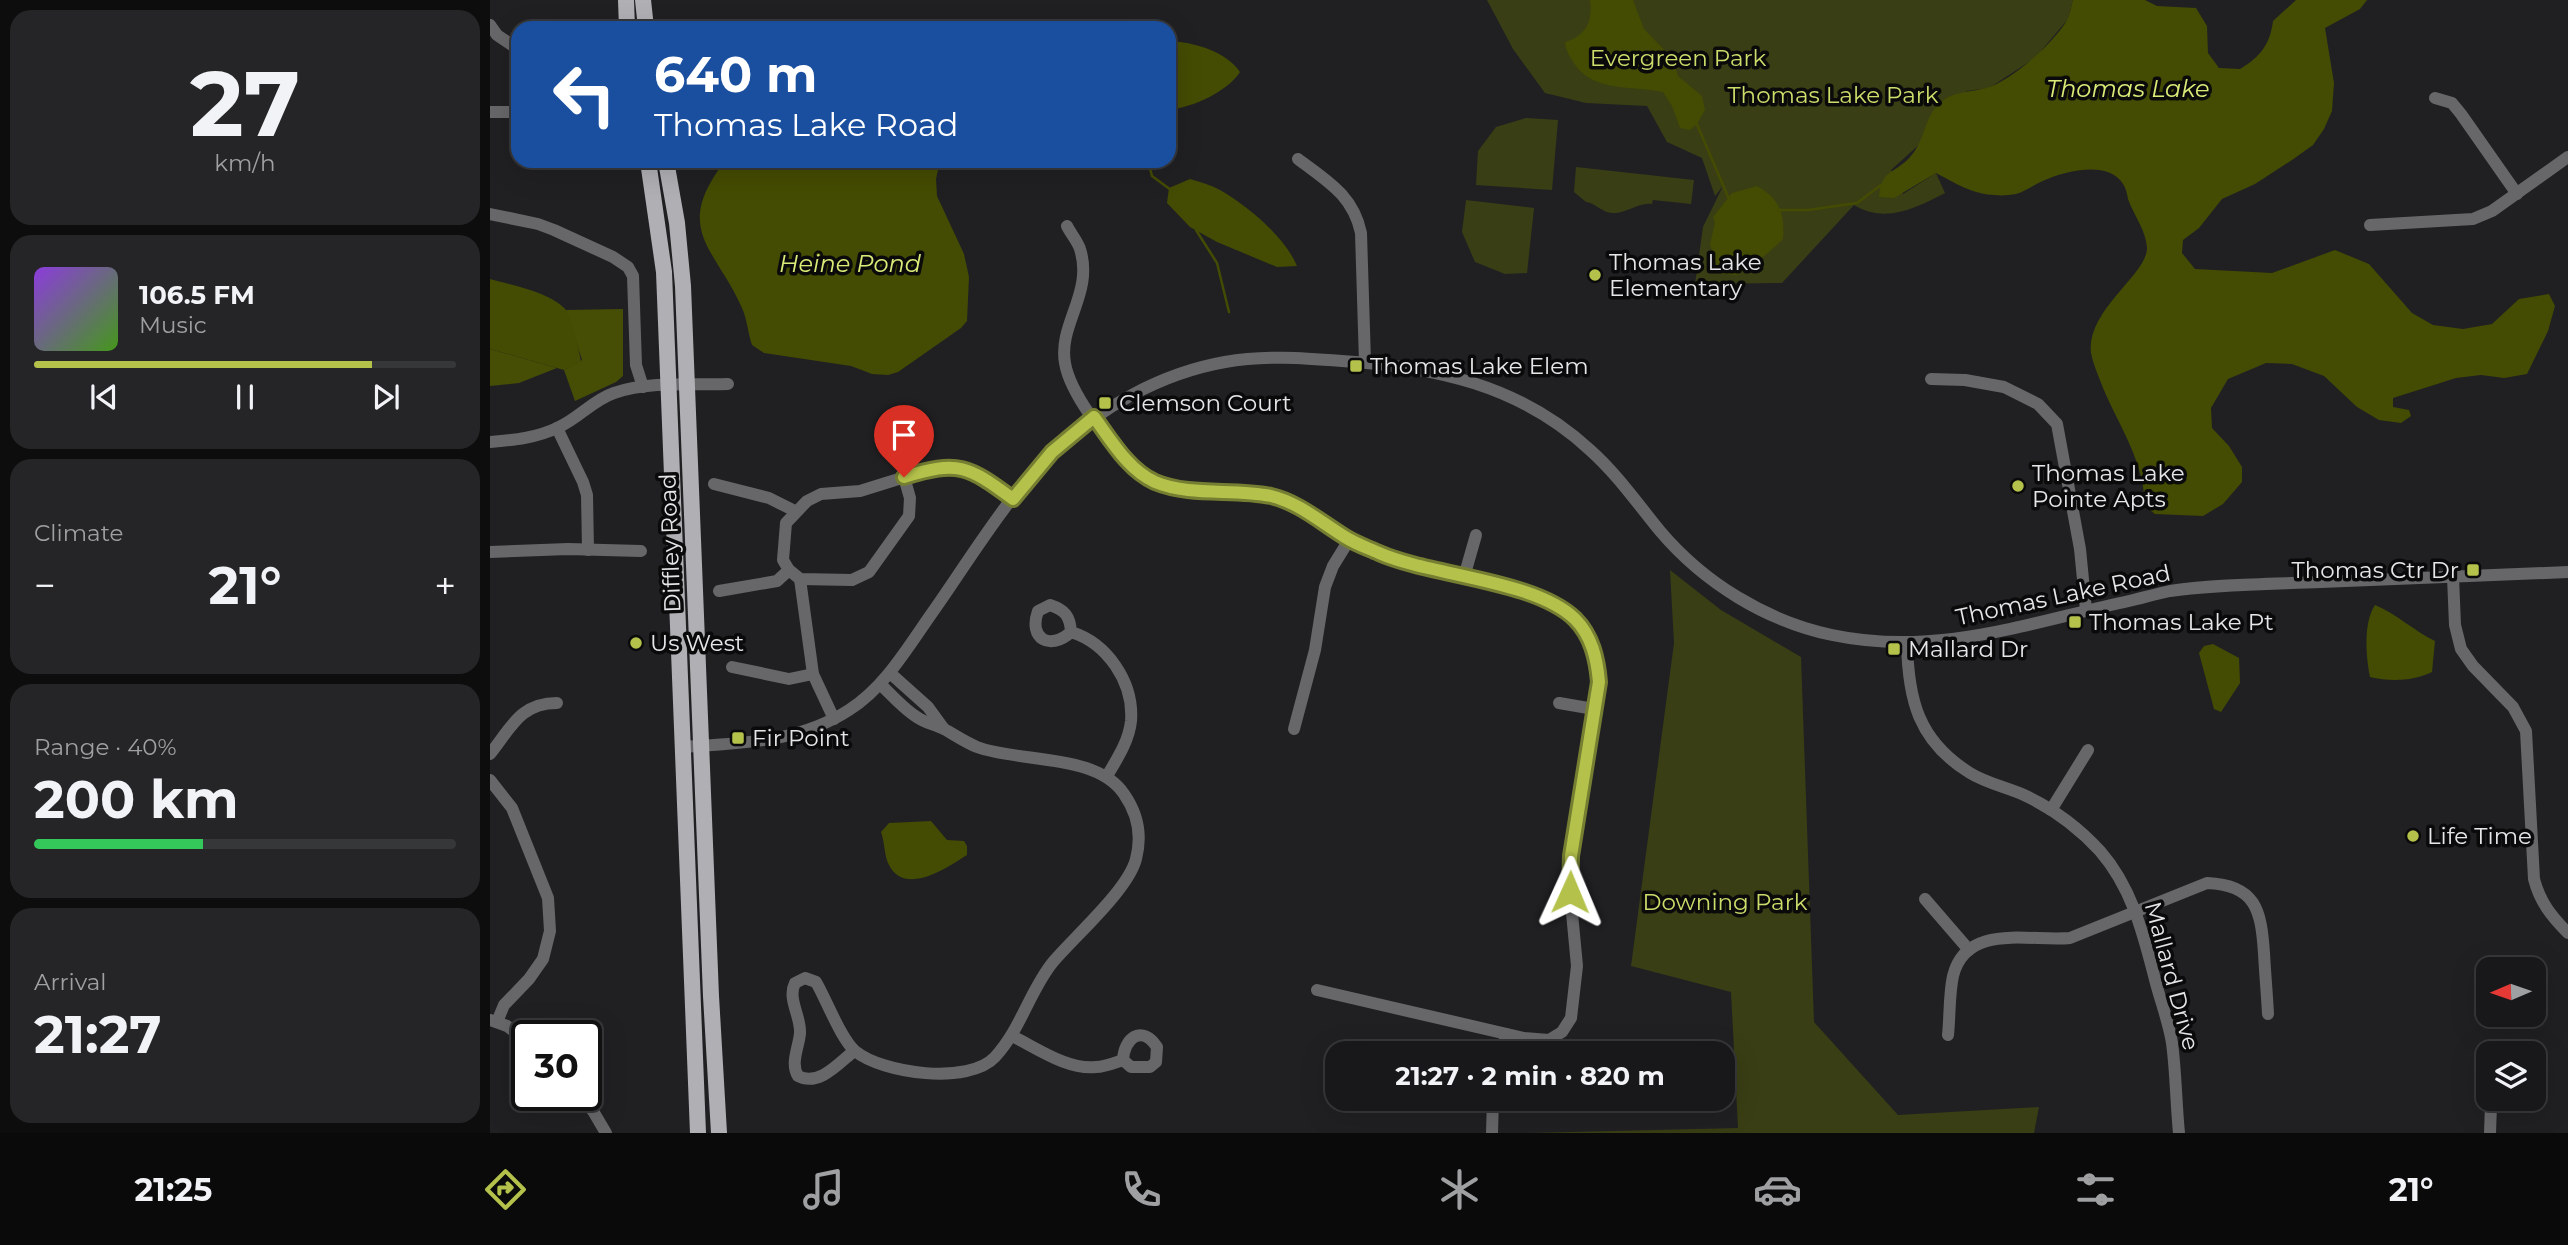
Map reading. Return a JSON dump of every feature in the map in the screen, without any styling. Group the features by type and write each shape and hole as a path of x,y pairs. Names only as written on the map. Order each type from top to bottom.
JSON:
{"main road":[{"path":"626,0 627,21"},
{"path":"643,0 645,21"},
{"name":"Diffley Road","path":"649,168 677,386 701,746 719,1133"},
{"name":"Diffley Road","path":"667,168 682,274 677,386 683,747 698,1133"}],"street":[{"path":"490,25 497,35 511,44"},
{"path":"2435,98 2452,103 2517,194"},
{"path":"490,112 511,112"},
{"path":"2370,225 2473,219 2492,212 2568,157"},
{"path":"1298,159 1342,192 1358,217 1361,233 1366,362"},
{"path":"490,214 538,223 613,257 628,267 633,276 636,365 643,387"},
{"path":"1067,226 1080,249 1084,277 1080,299 1066,335 1065,362 1073,387 1129,463 1153,481 1177,488 1275,497 1297,506 1349,540 1383,555 1544,598 1574,618 1588,637 1597,659 1599,682 1571,856 1570,892 1577,966 1571,1018 1562,1032 1549,1040 1506,1034 1317,990"},
{"name":"Thomas Lake Road","path":"683,747 774,740 807,730 855,707 890,673 1013,499 1052,452 1094,417 1156,382 1222,362 1285,356 1418,368 1464,378 1508,395 1544,415 1598,457 1622,482 1662,533 1689,561 1723,588 1757,608 1792,623 1829,634 1907,642 1951,640 1998,633 2171,591 2568,572"},
{"path":"1931,379 1965,380 2004,387 2038,404 2057,424 2080,549 2086,610"},
{"path":"490,442 527,438 557,428 595,402 614,393 643,387 728,384"},
{"path":"557,428 587,495 588,550"},
{"path":"904,477 910,498 909,516 869,572 852,580 800,579 789,570 783,560 786,523 807,500 821,494 860,491 904,477 934,468 963,467 979,474 1013,499"},
{"path":"714,484 769,498 795,511"},
{"path":"1464,577 1476,535"},
{"path":"1294,729 1315,650 1325,587 1333,566 1349,540"},
{"path":"490,552 641,551"},
{"path":"719,591 777,581 789,570"},
{"path":"2453,577 2455,625 2461,649 2473,666 2513,707 2526,731 2535,879 2539,897 2550,915 2568,933"},
{"path":"800,579 813,674 834,719"},
{"path":"1071,632 1099,646 1117,668 1129,694 1131,721 1124,746 1107,776"},
{"name":"Mallard Drive","path":"1907,642 1912,701 1923,727 1937,747 1970,774 2024,795 2076,828 2100,852 2121,880 2137,911 2172,1042 2179,1133"},
{"path":"732,667 789,679 813,674"},
{"path":"890,673 928,707 944,729"},
{"path":"855,1051 820,1078 808,1080 798,1076 794,1065 800,1032 792,995 795,984 805,978 816,982 855,1051 897,1070 941,1074 972,1070 993,1059 1012,1036 1051,965 1123,884 1135,862 1140,839 1135,814 1123,792 1107,776 1083,767 1005,755 980,748 918,719 880,684"},
{"path":"490,754 522,714 531,707 542,703 557,703"},
{"path":"1559,703 1594,709"},
{"path":"2051,810 2088,750"},
{"path":"490,780 512,808 548,898 550,931 543,958 493,1021 511,1032"},
{"path":"1948,1035 1954,975 1959,961 1981,942 1995,938 2070,938 2207,883 2227,884 2244,892 2256,906 2262,921 2268,1014"},
{"path":"1925,899 1969,950"},
{"path":"1505,1041 1506,1034"},
{"path":"1012,1036 1083,1068 1123,1060"},
{"path":"593,1111 606,1133"},
{"path":"1492,1133 1493,1111"},
{"path":"2490,1133 2491,1111"}],"green space":[{"name":"Thomas Lake Park","path":"1487,0 2073,0 2068,19 2035,58 1989,88 1967,91 1922,142 1891,170 1903,194 1936,173 1945,193 1923,204 1889,214 1866,211 1854,205 1782,283 1695,284 1703,227 1723,186 1715,196 1702,158 1667,142 1647,106 1586,103 1545,93 1513,49"},
{"path":"1526,118 1558,120 1552,190 1476,185 1478,151 1496,127"},
{"path":"1576,167 1694,180 1691,204 1653,200 1652,204 1609,213 1586,202 1574,192"},
{"path":"1466,200 1534,208 1527,273 1505,274 1475,262 1462,232"},
{"name":"Downing Park","path":"1670,570 1721,610 1801,657 1814,1022 1898,1115 2039,1107 2034,1133 1529,1133 1738,1128 1731,992 1631,966 1674,643"}],"shaded area":[{"path":"623,309 623,376 575,401 564,370 582,360 566,310"},
{"path":"490,349 557,368 519,383 490,386"}],"water":[{"path":"1590,0 1633,0 1644,29 1673,59 1678,76 1702,96 1705,110 1690,130 1680,128 1672,106 1663,92 1604,84 1584,74 1576,66 1567,52 1565,42 1578,36 1586,27 1590,15"},
{"name":"Thomas Lake","path":"2073,0 2145,0 2157,6 2196,8 2207,26 2208,53 2219,68 2240,69 2263,50 2273,21 2296,0 2367,0 2360,9 2325,28 2334,83 2332,111 2313,145 2255,184 2222,199 2199,228 2183,240 2182,253 2195,269 2272,273 2335,250 2369,264 2412,313 2433,325 2463,329 2492,324 2519,299 2549,294 2555,306 2548,331 2527,374 2504,378 2481,375 2456,378 2393,398 2393,407 2409,410 2411,416 2401,423 2379,420 2357,407 2324,376 2292,364 2266,363 2228,379 2211,408 2212,428 2229,446 2242,467 2242,482 2223,504 2203,516 2155,514 2145,506 2136,459 2103,388 2091,353 2092,337 2098,322 2138,270 2147,248 2123,184 2108,172 2086,170 2054,177 2016,194 1997,195 1972,190 1936,173 1894,198 1879,197 1886,177 1915,151 1929,117 1937,106 1953,95 1986,88 2019,70 2061,29 2068,18"},
{"path":"1176,42 1218,53 1240,72 1218,92 1176,109"},
{"name":"Heine Pond","path":"720,168 938,168 937,196 964,254 969,277 967,321 898,372 888,375 872,374 851,366 764,353 752,345 742,308 704,238 700,222 701,204"},
{"path":"1190,179 1220,190 1254,213 1284,244 1297,266 1277,267 1217,242 1190,227 1167,203 1169,188"},
{"path":"1757,186 1771,196 1779,208 1783,222 1783,239 1741,273 1719,273 1710,244 1715,223 1713,217 1732,193"},
{"path":"490,279 551,298 566,310 581,362 564,370 490,349"},
{"path":"2375,605 2435,641 2432,672 2402,680 2370,677 2367,630"},
{"path":"2213,644 2239,658 2240,683 2221,712 2214,709 2199,653 2204,646"},
{"path":"931,821 947,840 964,841 967,855 938,872 916,879 905,879 896,874 889,865 881,832 889,823"}],"waterway":[{"path":"1696,122 1729,199"},
{"path":"1150,168 1152,176 1171,190"},
{"path":"1779,210 1808,210 1857,203 1881,185"},
{"path":"1196,230 1217,263 1229,312"}],"place":[{"name":"Thomas Lake Elementary","path":"1595,275"},
{"name":"Thomas Lake Elem","path":"1356,366"},
{"name":"Clemson Court","path":"1105,403"},
{"name":"Thomas Lake Pointe Apts","path":"2018,486"},
{"name":"Thomas Ctr Dr","path":"2473,570"},
{"name":"Thomas Lake Pt","path":"2075,622"},
{"name":"Us West","path":"636,643"},
{"name":"Mallard Dr","path":"1894,649"},
{"name":"Fir Point","path":"738,738"},
{"name":"Life Time","path":"2413,836"}],"route":[{"path":"904,477 934,468 963,467 979,474 1013,499 1052,452 1094,417 1129,463 1153,481 1177,488 1275,497 1297,506 1349,540 1383,555 1544,598 1574,618 1588,637 1597,659 1599,682 1571,856 1570,892"}],"park label":[{"name":"Evergreen Park","path":"1678,58"}]}
